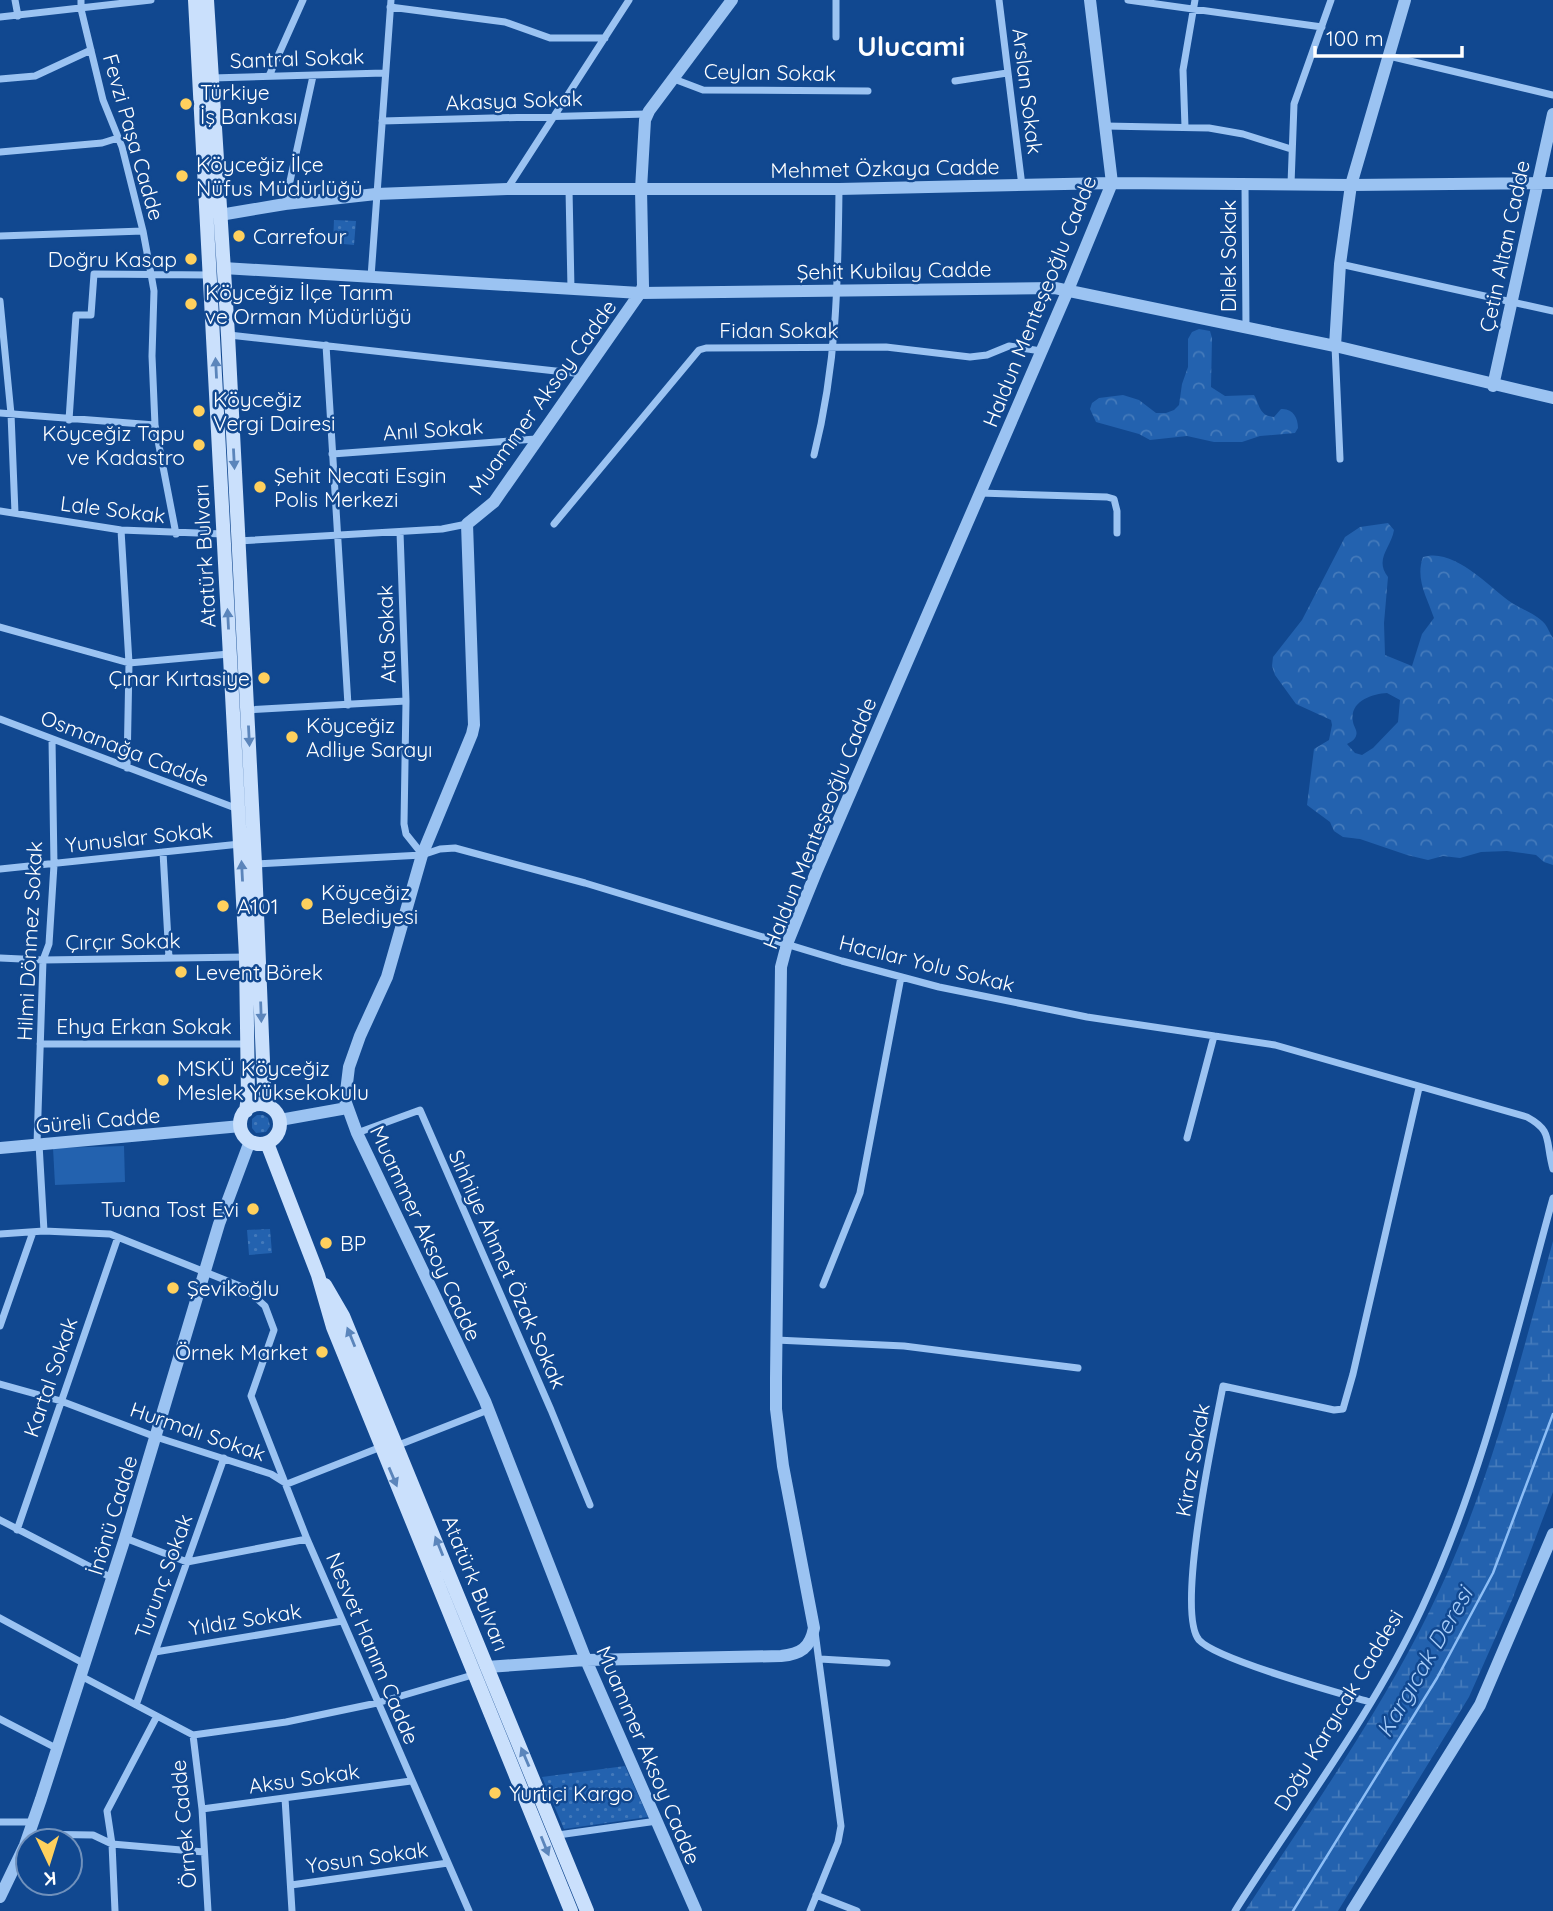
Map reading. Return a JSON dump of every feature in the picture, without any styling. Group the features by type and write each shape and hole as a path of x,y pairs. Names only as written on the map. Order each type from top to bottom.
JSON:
{"main road":[{"name":"Atatürk Bulvarı","path":"195,0 217,272 223,534 246,957 246,1111"},
{"name":"Atatürk Bulvarı","path":"207,0 220,215 217,272 228,335 256,864 264,1086 270,1107"},
{"path":"258,1104 270,1107 280,1120 276,1136 267,1143 250,1141 245,1137 241,1126 246,1111 258,1104"},
{"name":"Atatürk Bulvarı","path":"267,1143 318,1275 333,1327 381,1447 558,1835 587,1911"},
{"name":"Atatürk Bulvarı","path":"318,1275 343,1316 396,1446 571,1911"}],"street":[{"path":"15,0 18,16"},
{"name":"Fevzi Paşa Cadde","path":"81,0 103,100 118,138 143,231 151,274 154,291 152,356 155,425 176,534"},
{"path":"0,17 151,0"},
{"path":"269,76 303,0"},
{"path":"507,189 629,0"},
{"path":"647,114 732,0"},
{"path":"835,0 836,37"},
{"name":"Arslan Sokak","path":"999,0 1022,186"},
{"name":"Haldun Menteşeoğlu Cadde","path":"814,1628 781,1453 776,1409 780,979 787,944 817,870 1112,183 1090,0"},
{"path":"1128,0 1322,27"},
{"path":"1185,127 1184,70 1195,0"},
{"path":"1291,184 1294,104 1331,0"},
{"path":"1340,459 1335,346 1340,264 1351,185 1405,0"},
{"path":"371,277 390,3 505,22 550,38 605,38"},
{"path":"0,79 35,76 91,50"},
{"path":"1389,55 1553,95"},
{"name":"Santral Sokak","path":"211,78 384,73"},
{"path":"955,81 1007,73"},
{"path":"285,204 313,76"},
{"name":"Ceylan Sokak","path":"674,79 703,90 869,91"},
{"name":"Akasya Sokak","path":"382,121 647,114"},
{"name":"Muammer Aksoy Cadde","path":"647,114 643,128 643,286 640,293 494,502 467,524 474,725 422,855 387,977 360,1036 344,1092 346,1108 357,1133 488,1410 586,1660 696,1911"},
{"name":"Çetin Altan Cadde","path":"1493,386 1553,114"},
{"path":"1105,126 1209,128 1243,134 1291,149"},
{"path":"0,152 102,143 118,138"},
{"name":"Mehmet Özkaya Cadde","path":"220,215 285,204 376,194 507,189 839,189 1112,183 1553,183"},
{"name":"Dilek Sokak","path":"1245,184 1246,328"},
{"path":"569,189 571,289"},
{"path":"814,454 829,392 834,347 838,290 839,189"},
{"path":"0,236 143,231"},
{"path":"1340,264 1553,311"},
{"path":"69,419 76,315 91,315 94,274 217,272"},
{"name":"Şehit Kubilay Cadde","path":"217,272 371,277 640,293 1042,288 1068,290 1335,346 1493,386 1553,398"},
{"path":"0,301 11,414 15,513"},
{"path":"228,335 583,374"},
{"path":"326,345 348,705"},
{"name":"Fidan Sokak","path":"554,524 699,350 903,348 970,357 987,355 1009,346 1041,351"},
{"path":"0,413 155,425"},
{"name":"Anıl Sokak","path":"332,454 536,439"},
{"path":"980,493 1114,499 1117,504 1117,533"},
{"name":"Lale Sokak","path":"0,511 121,530 223,534"},
{"path":"238,541 442,530 467,524"},
{"path":"121,530 128,663 127,768"},
{"name":"Ata Sokak","path":"400,532 406,701 404,824 406,834 422,855"},
{"path":"0,626 128,663 229,653"},
{"path":"247,710 406,701"},
{"name":"Osmanağa Cadde","path":"0,719 239,809"},
{"name":"Hilmi Dönmez Sokak","path":"44,1231 38,1144 43,960 49,944 54,865 52,739"},
{"name":"Yunuslar Sokak","path":"0,869 241,844"},
{"name":"Hacılar Yolu Sokak","path":"256,864 422,855 439,849 455,848 901,977 971,994 1087,1017 1301,1051 1544,1123 1552,1136 1553,1169"},
{"path":"163,852 169,958"},
{"name":"Çırçır Sokak","path":"0,958 43,960 246,957"},
{"path":"823,1285 859,1193 901,977"},
{"path":"1187,1138 1214,1036"},
{"name":"Ehya Erkan Sokak","path":"40,1044 247,1044"},
{"name":"Kiraz Sokak","path":"1370,1702 1296,1680 1227,1655 1203,1643 1191,1620 1194,1562 1223,1387 1334,1410 1343,1409 1419,1088"},
{"path":"280,1120 346,1108"},
{"name":"Sıhhiye Ahmet Özak Sokak","path":"357,1133 419,1110 590,1505"},
{"name":"Güreli Cadde","path":"0,1148 241,1126"},
{"name":"İnönü Cadde","path":"31,1827 125,1538 219,1224 250,1141"},
{"name":"Doğu Kargıcak Caddesi","path":"1235,1911 1370,1702 1421,1609 1466,1503 1553,1198"},
{"path":"0,1326 33,1231"},
{"path":"0,1234 44,1231 110,1234 206,1271"},
{"name":"Kartal Sokak","path":"17,1530 117,1237"},
{"name":"Nesvet Hanım Cadde","path":"206,1271 245,1288 265,1306 274,1330 251,1396 307,1539 469,1911"},
{"path":"776,1339 904,1346 1077,1367"},
{"name":"Hurmalı Sokak","path":"0,1384 61,1401 156,1437 271,1474 287,1484 381,1447"},
{"path":"396,1446 488,1410"},
{"name":"Turunç Sokak","path":"136,1705 224,1458"},
{"path":"0,1520 112,1578"},
{"path":"1352,1911 1480,1705 1553,1534"},
{"path":"125,1538 187,1562 307,1539"},
{"path":"0,1618 136,1705 193,1735 286,1722 377,1703 482,1670 586,1660 793,1655 800,1653 808,1645 814,1628"},
{"name":"Yıldız Sokak","path":"155,1652 342,1621"},
{"path":"810,1911 838,1842 841,1826 814,1628"},
{"path":"820,1659 887,1663"},
{"path":"115,1911 107,1811 157,1716"},
{"path":"0,1719 56,1748"},
{"name":"Örnek Cadde","path":"193,1735 202,1809 208,1911"},
{"name":"Aksu Sokak","path":"202,1809 411,1781"},
{"path":"285,1798 292,1911"},
{"path":"558,1835 657,1821"},
{"path":"0,1822 26,1827"},
{"path":"84,1834 93,1835 111,1844 204,1852"},
{"name":"Yosun Sokak","path":"290,1885 448,1863"},
{"name":"İnönü Cadde","path":"0,1897 14,1866"},
{"path":"816,1895 857,1911"}],"green space":[{"path":"334,220 356,221 354,245 333,243"},
{"path":"1199,329 1210,331 1212,338 1211,387 1225,396 1254,395 1265,415 1274,417 1281,409 1289,410 1297,421 1298,428 1295,433 1260,436 1242,442 1214,442 1187,436 1150,440 1139,434 1096,422 1090,409 1092,403 1099,398 1123,395 1139,400 1156,413 1174,410 1179,405 1188,367 1188,339 1192,332"},
{"path":"1388,523 1394,530 1383,559 1384,571 1388,577 1384,623 1385,655 1412,666 1422,634 1434,618 1421,580 1423,557 1435,555 1459,563 1512,603 1538,617 1547,627 1553,638 1553,865 1536,855 1507,851 1481,852 1460,858 1443,856 1428,860 1407,855 1360,839 1343,837 1334,831 1330,822 1307,805 1314,749 1329,740 1331,720 1296,704 1275,675 1273,657 1302,620 1345,537 1360,527","holes":["1387,693 1400,700 1398,722 1373,748 1362,755 1355,753 1347,744 1356,736 1353,715 1358,704 1369,697"]},
{"path":"257,1115 268,1118 270,1126 266,1132 256,1133 252,1128 252,1119"},
{"path":"124,1146 125,1182 55,1185 53,1148"},
{"path":"270,1229 272,1253 249,1255 247,1230"},
{"path":"1553,1241 1553,1492 1512,1600 1469,1697 1338,1911 1245,1911 1343,1762 1389,1686 1431,1608 1486,1474"},
{"path":"625,1766 648,1817 564,1829 542,1777"}],"waterway":[{"name":"Kargıcak Deresi","path":"1293,1911 1437,1678 1493,1573 1553,1414"}],"place":[{"name":"Türkiye İş Bankası","path":"186,104"},
{"name":"Köyceğiz İlçe Nüfus Müdürlüğü","path":"182,176"},
{"name":"Carrefour","path":"239,236"},
{"name":"Doğru Kasap","path":"191,259"},
{"name":"Köyceğiz İlçe Tarım ve Orman Müdürlüğü","path":"191,304"},
{"name":"Köyceğiz Vergi Dairesi","path":"199,411"},
{"name":"Köyceğiz Tapu ve Kadastro","path":"199,445"},
{"name":"Şehit Necati Esgin Polis Merkezi","path":"260,487"},
{"name":"Çınar Kırtasiye","path":"264,678"},
{"name":"Köyceğiz Adliye Sarayı","path":"292,737"},
{"name":"Köyceğiz Belediyesi","path":"307,904"},
{"name":"A101","path":"223,906"},
{"name":"Levent Börek","path":"181,972"},
{"name":"MSKÜ Köyceğiz Meslek Yüksekokulu","path":"163,1080"},
{"name":"Tuana Tost Evi","path":"253,1209"},
{"name":"BP","path":"326,1243"},
{"name":"Şevikoğlu","path":"173,1288"},
{"name":"Örnek Market","path":"322,1352"},
{"name":"Yurtiçi Kargo","path":"495,1793"}],"district":[{"name":"Ulucami","path":"911,45"}]}
